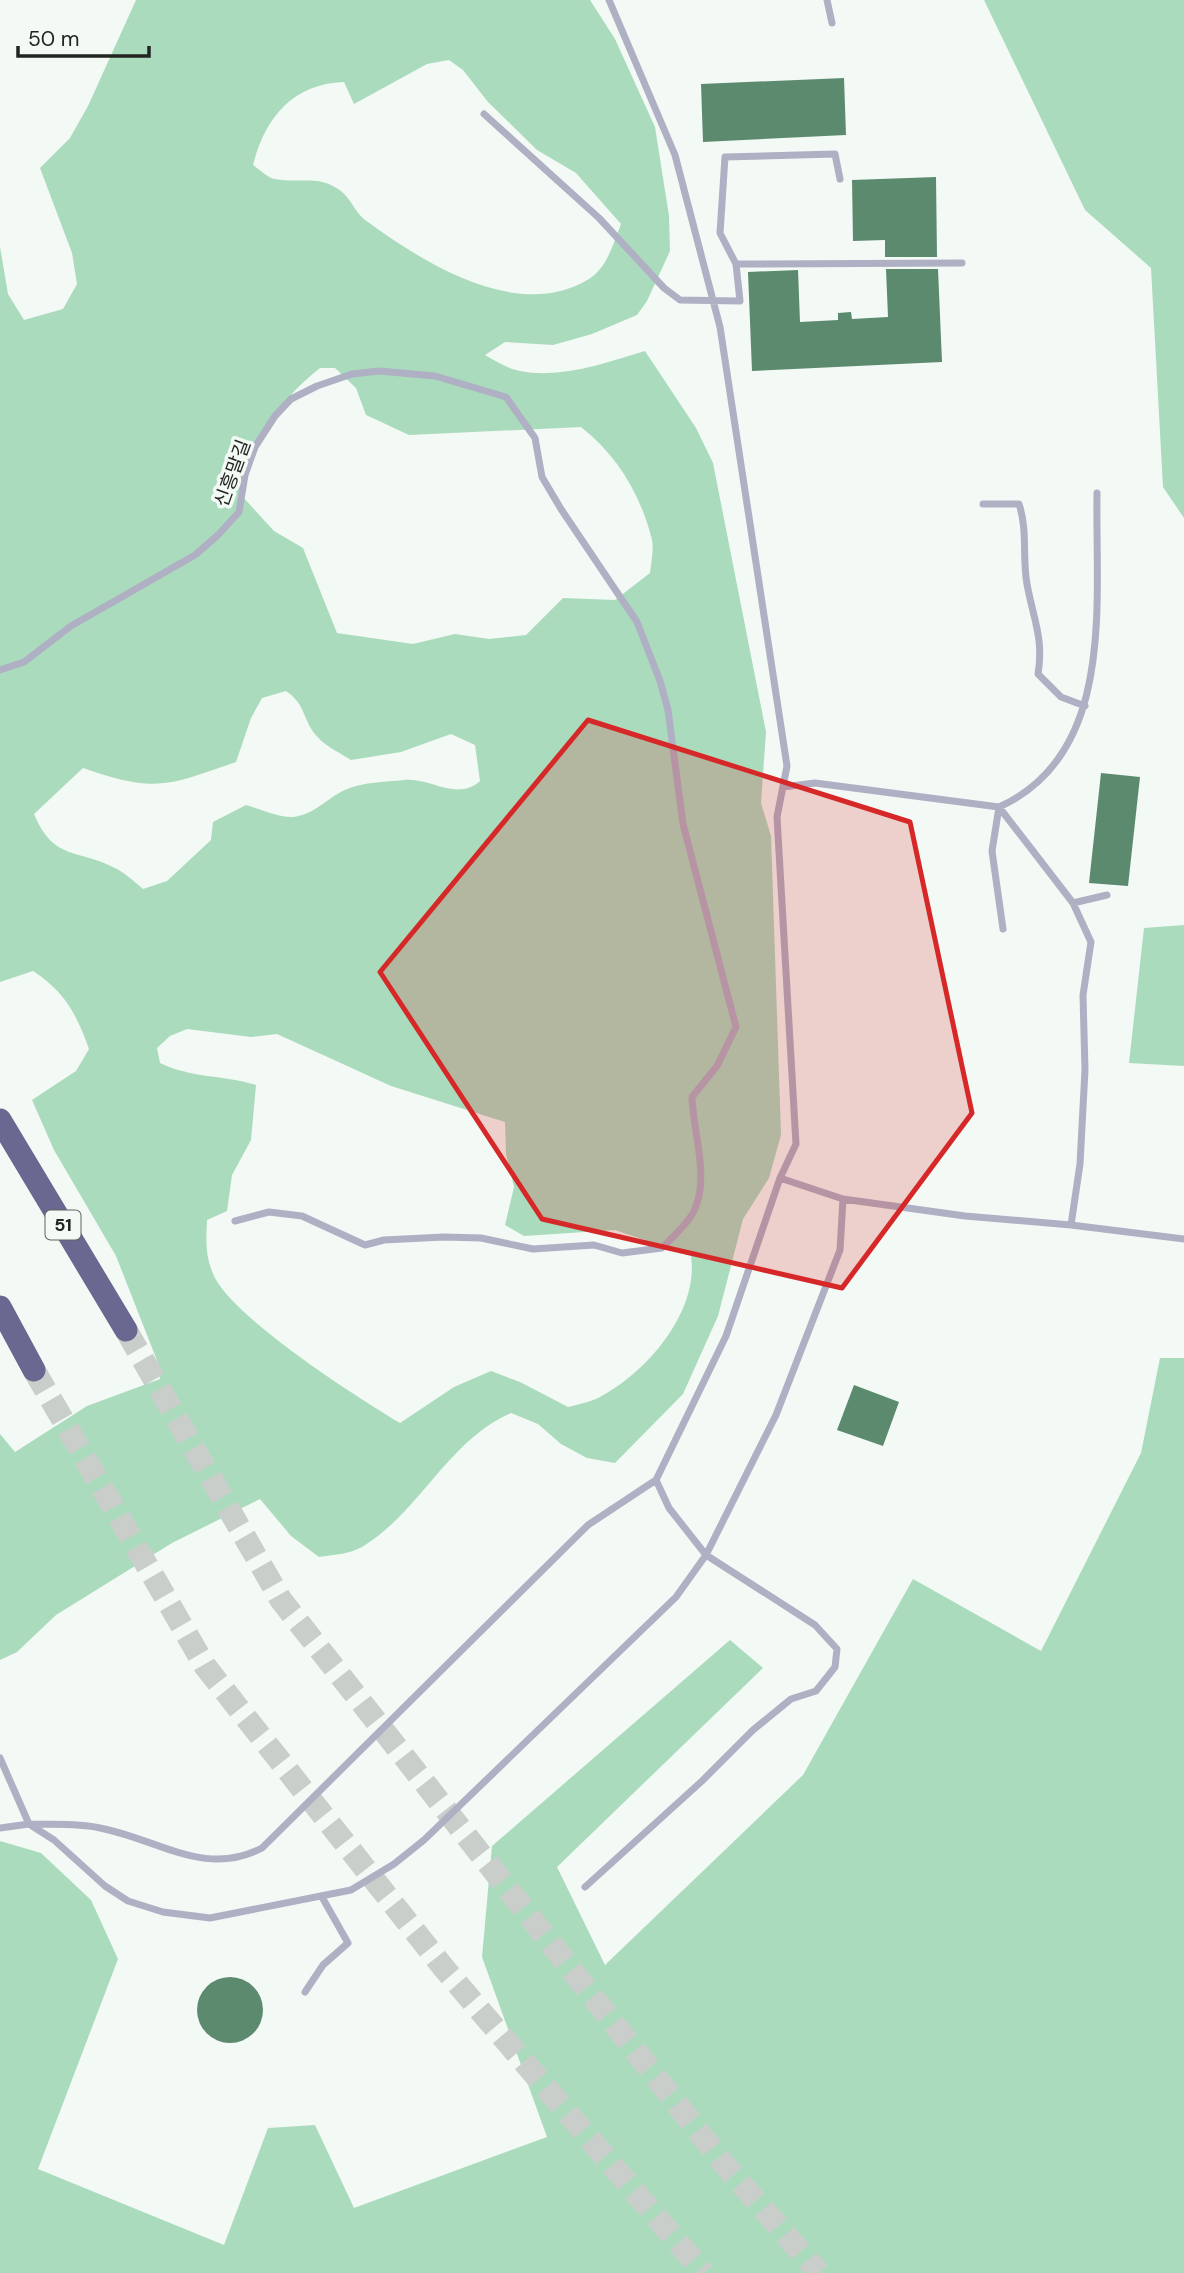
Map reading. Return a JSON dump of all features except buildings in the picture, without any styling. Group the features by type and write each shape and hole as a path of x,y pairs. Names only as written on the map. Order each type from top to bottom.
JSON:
{"highway":[{"name":"51","path":"0,1120 127,1330"},
{"path":"0,1307 34,1370"}],"lane":[{"path":"0,1828 29,1824 100,1828 218,1861 243,1858 262,1848 588,1525 656,1480 726,1336 780,1178 796,1144 777,817 787,766 745,480 720,327 675,155 610,0"},
{"path":"827,0 832,23"},
{"path":"484,114 599,218 664,288 680,300 713,303 740,301 736,264 720,233 725,157 835,154 841,179"},
{"path":"736,264 962,262"},
{"name":"신흥말길","path":"0,670 23,663 71,626 195,555 218,535 239,512 245,475 255,447 275,416 291,399 317,386 352,374 379,371 435,376 506,397 535,438 542,477 637,622 668,710 682,824 736,1027 717,1066 692,1097 699,1165 699,1193 694,1212 662,1248 622,1253 594,1245 533,1249 481,1238 384,1240 365,1244 302,1216 269,1212 235,1222"},
{"path":"783,787 815,783 999,807 1025,795 1066,750 1085,706 1095,661 1097,494"},
{"path":"983,504 1006,501 1019,504 1027,550 1026,582 1042,649 1038,674 1061,697 1085,706"},
{"path":"999,807 1073,903 1091,942 1083,995 1085,1070 1080,1164 1071,1225"},
{"path":"999,807 992,851 1003,929"},
{"path":"1073,903 1107,895"},
{"path":"780,1178 843,1199 965,1216 1071,1225 1184,1239"},
{"path":"0,1758 29,1824 54,1840 105,1886 128,1901 163,1912 210,1918 289,1900 321,1897 351,1890 394,1864 424,1840 676,1597 706,1555 776,1415 840,1250 843,1199"},
{"path":"585,1887 702,1781 753,1730 792,1699 816,1691 835,1667 836,1649 815,1625 706,1555 669,1508 656,1480"},
{"path":"305,1992 323,1965 348,1943 321,1897"}],"highlighted area":[{"path":"588,720 910,822 972,1113 842,1288 542,1219 380,972"}],"green space":[{"path":"136,0 590,0 615,39 655,127 669,216 670,251 647,301 637,315 592,334 553,345 505,342 485,355 516,370 552,373 583,368 645,351 696,428 713,463 766,732 761,803 771,836 781,1135 769,1178 743,1219 718,1316 683,1394 615,1463 587,1458 561,1444 538,1424 511,1413 469,1440 401,1515 362,1547 319,1557 291,1536 260,1499 172,1543 56,1615 17,1652 0,1660 0,1434 15,1452 87,1406 160,1379 158,1363 116,1256 54,1150 32,1100 76,1071 89,1049 84,1036 61,995 33,971 0,982 0,247 8,294 24,320 63,309 77,284 72,253 40,168 70,138 88,106","holes":["449,60 463,70 488,102 537,150 576,173 621,224 601,268 589,279 561,291 532,294 502,291 472,282 442,269 388,236 365,220 344,194 333,186 317,181 275,179 253,165 258,148 273,119 296,97 310,89 344,82 354,104 427,64","320,368 335,368 356,388 366,415 409,435 581,427 606,450 634,492 652,540 650,573 615,600 563,598 526,635 489,639 455,634 413,644 337,633 303,548 274,531 242,496 254,458 269,425 304,381","286,691 300,706 318,737 351,760 401,752 451,734 475,745 480,781 462,789 414,780 367,784 338,793 314,810 293,817 276,815 246,805 213,822 211,840 167,881 143,889 117,869 59,847 42,829 34,814 83,768 128,781 161,783 193,777 236,762 251,718 262,698","187,1029 251,1037 277,1034 391,1086 505,1122 506,1154 514,1187 505,1225 524,1236 615,1230 691,1256 687,1298 678,1319 652,1356 618,1386 593,1400 568,1407 520,1382 491,1371 454,1387 400,1423 328,1377 272,1336 247,1315 215,1278 206,1242 207,1220 227,1211 232,1175 251,1140 256,1085 195,1074 160,1063 157,1048 170,1036"]},
{"path":"984,0 1184,0 1184,518 1163,487 1151,268 1085,210"},
{"path":"1184,925 1184,1066 1129,1063 1144,928"},
{"path":"1160,1358 1184,1358 1184,2273 0,2273 0,1841 41,1853 91,1900 118,1959 38,2169 224,2245 268,2128 315,2125 354,2208 547,2137 482,1957 492,1846 730,1640 763,1668 557,1867 605,1965 803,1775 913,1579 1041,1651 1141,1453"}],"tunnel":[{"path":"126,1330 281,1600 724,2164 819,2273"},
{"path":"34,1370 205,1666 443,1967 704,2273"}]}
